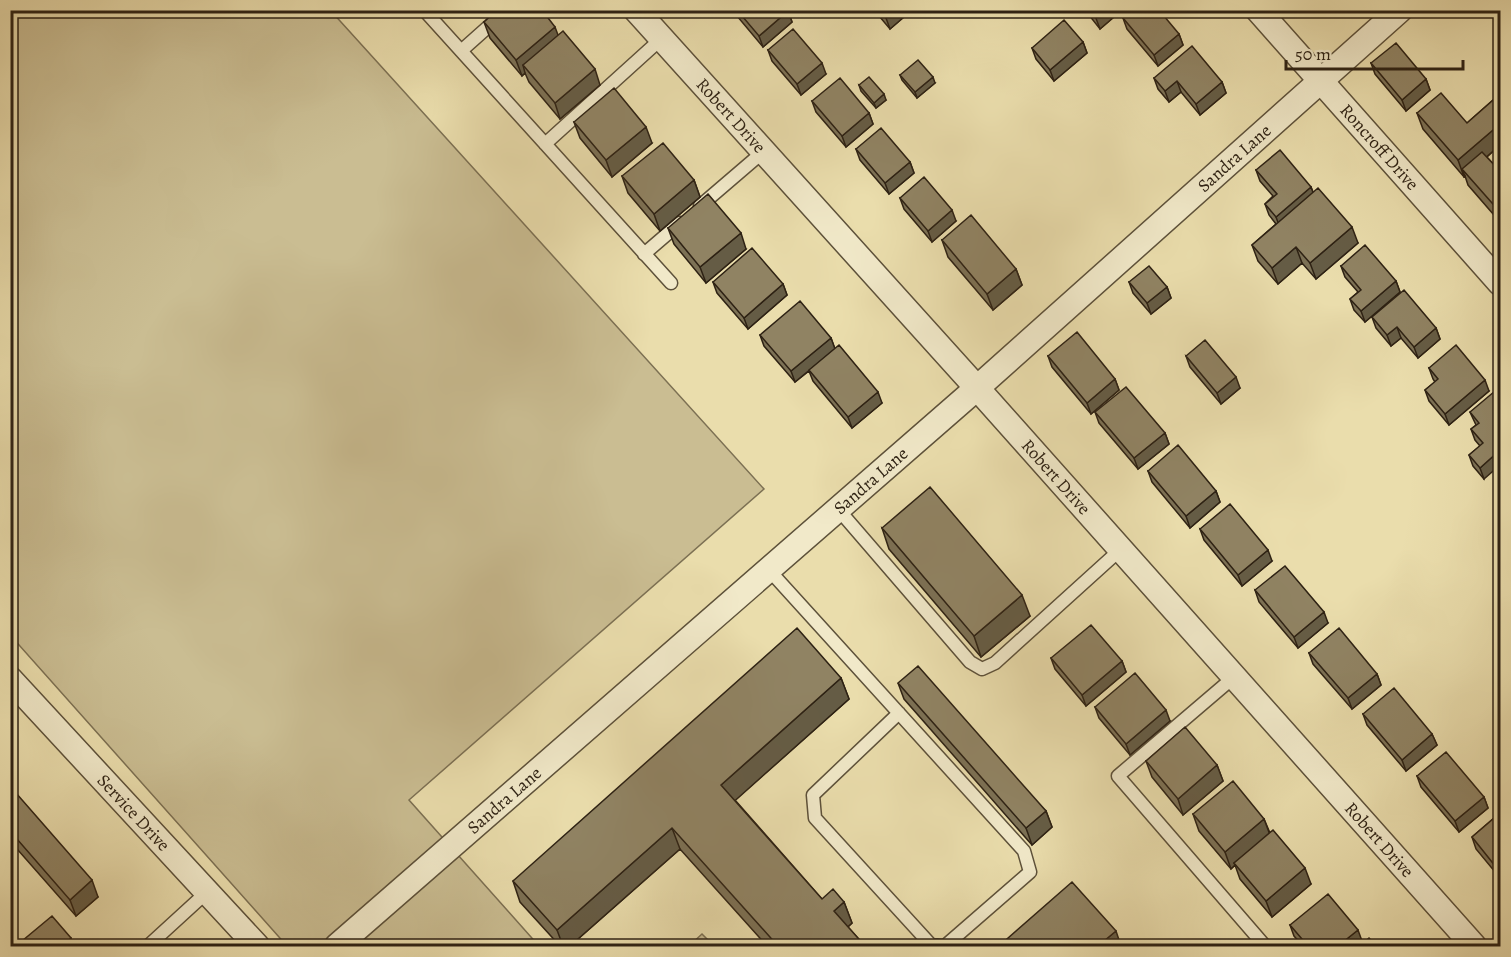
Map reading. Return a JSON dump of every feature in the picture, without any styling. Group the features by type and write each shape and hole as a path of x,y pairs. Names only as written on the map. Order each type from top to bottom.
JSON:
{"street":[{"name":"Robert Drive","path":"636,10 1121,549 1467,944"},
{"name":"Roncroff Drive","path":"1258,10 1500,283"},
{"name":"Sandra Lane","path":"337,946 977,388 1400,10"},
{"name":"Service Drive","path":"10,679 257,946"}],"lane":[{"path":"424,10 671,284"},
{"path":"461,51 507,10"},
{"path":"545,144 661,39"},
{"path":"644,254 763,152"},
{"path":"838,509 970,662 982,669 995,663 1121,549"},
{"path":"769,570 898,712 1024,851 1030,872 944,946 931,945 815,818 813,795 898,712"},
{"path":"1234,677 1118,776 1265,946"},
{"path":"148,946 207,892"}],"shaded area":[{"path":"10,11 331,11 764,489 409,800 539,946 287,946 11,636"},
{"path":"702,934 714,946 689,946"}],"building":[{"path":"497,10 542,10 555,27 516,60 484,22"},
{"path":"737,10 788,10 788,11 759,36"},
{"path":"879,10 895,10 886,18"},
{"path":"1132,10 1159,10 1179,34 1154,55 1123,18"},
{"path":"1064,20 1083,42 1050,70 1032,48"},
{"path":"793,29 822,63 797,84 768,50"},
{"path":"563,31 595,69 555,103 523,65"},
{"path":"1396,43 1426,79 1402,100 1371,63"},
{"path":"1192,46 1222,82 1196,104 1177,81 1165,91 1154,78"},
{"path":"918,60 933,77 915,92 900,75"},
{"path":"869,77 884,94 874,103 859,85"},
{"path":"840,78 869,113 842,136 812,101"},
{"path":"614,88 646,127 606,160 574,122"},
{"path":"1441,93 1467,123 1500,94 1500,124 1458,160 1417,113"},
{"path":"881,128 910,162 885,183 856,149"},
{"path":"663,143 694,180 654,214 622,176"},
{"path":"1280,150 1311,187 1276,217 1265,204 1277,194 1256,170"},
{"path":"1482,152 1496,167 1500,163 1500,212 1462,169"},
{"path":"924,177 952,210 928,231 900,198"},
{"path":"1318,188 1352,227 1310,263 1296,247 1272,268 1252,245"},
{"path":"708,194 741,233 700,267 668,228"},
{"path":"971,215 1016,269 987,294 942,240"},
{"path":"1365,245 1396,281 1361,311 1350,299 1361,290 1341,266"},
{"path":"752,248 783,284 744,318 713,282"},
{"path":"1149,266 1167,287 1147,303 1129,282"},
{"path":"1404,290 1436,328 1414,347 1397,327 1387,335 1372,317"},
{"path":"800,301 831,338 791,371 760,335"},
{"path":"1077,332 1115,379 1087,403 1048,356"},
{"path":"1205,340 1236,377 1217,393 1186,356"},
{"path":"839,345 878,392 848,417 809,370"},
{"path":"1456,345 1485,380 1445,414 1425,390 1438,379 1429,368"},
{"path":"1126,387 1165,433 1134,458 1095,412"},
{"path":"1495,391 1500,398 1500,450 1480,468 1469,455 1483,443 1471,429 1479,423 1470,412"},
{"path":"1178,445 1216,491 1186,516 1148,471"},
{"path":"930,487 1022,595 974,636 882,528"},
{"path":"1230,504 1268,550 1238,575 1200,529"},
{"path":"1285,566 1324,612 1294,637 1255,590"},
{"path":"1091,625 1122,661 1082,695 1051,658"},
{"path":"797,628 841,678 721,785 822,899 833,889 844,902 834,911 865,946 778,946 672,828 557,930 513,881"},
{"path":"1339,628 1377,674 1348,698 1309,653"},
{"path":"918,666 1046,811 1026,828 898,683"},
{"path":"1135,673 1166,710 1126,744 1095,707"},
{"path":"1394,688 1432,734 1402,760 1363,714"},
{"path":"1185,727 1217,765 1178,799 1146,761"},
{"path":"1446,752 1484,797 1455,821 1417,776"},
{"path":"1233,781 1264,819 1225,852 1193,814"},
{"path":"16,793 92,880 70,900 10,831 10,798"},
{"path":"1500,813 1500,872 1472,837"},
{"path":"1273,830 1305,868 1266,901 1234,863"},
{"path":"1072,882 1116,931 1098,946 999,946"},
{"path":"1328,894 1358,930 1338,946 1308,946 1290,925"},
{"path":"52,916 71,938 62,946 16,946"},
{"path":"1369,938 1376,946 1360,946"}]}
